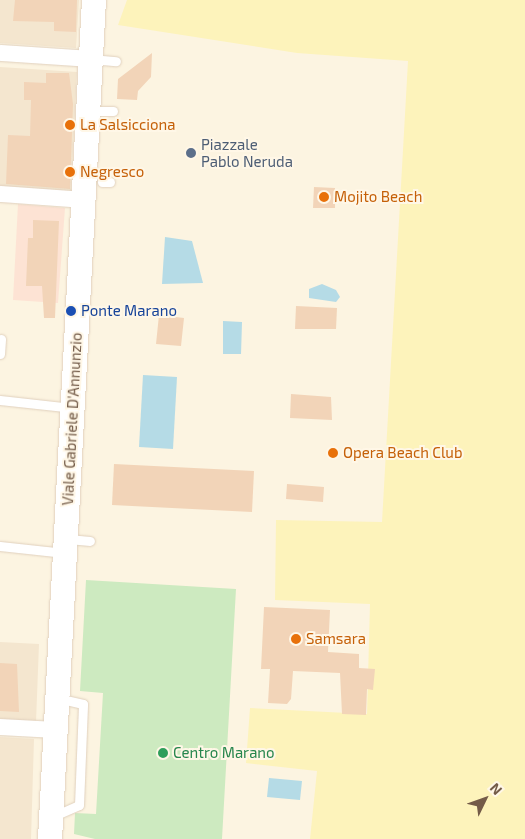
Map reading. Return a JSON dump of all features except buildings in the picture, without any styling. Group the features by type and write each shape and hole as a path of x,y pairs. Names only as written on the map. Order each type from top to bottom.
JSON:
{"street":[{"name":"Viale Gabriele D'Annunzio","path":"51,828 94,0"},
{"path":"0,53 91,59"},
{"path":"0,194 84,200"},
{"path":"0,727 56,730"}],"lane":[{"path":"91,59 116,61"},
{"path":"88,111 113,111"},
{"path":"0,354 1,339"},
{"path":"0,400 72,408"},
{"path":"0,546 65,546 90,541"},
{"path":"51,828 79,806 83,704 57,698"}],"shaded area":[{"path":"0,0 79,0 76,48 0,43"},
{"path":"0,67 77,72 71,192 0,187"},
{"path":"18,204 65,208 58,303 13,300"},
{"path":"0,642 39,644 36,722 0,720"},
{"path":"0,737 34,739 31,839 0,839"}],"green space":[{"name":"Centro Marano","path":"86,580 236,589 222,839 95,839 74,834 75,813 96,814 103,693 80,691"}],"sand":[{"path":"127,0 525,0 525,839 310,839 317,771 246,763 250,708 367,714 370,604 275,600 276,520 382,522 408,61 297,53 118,25"}],"water":[{"path":"165,237 192,241 203,283 162,284"},
{"path":"322,284 336,290 340,297 336,302 309,298 309,289"},
{"path":"223,321 242,322 241,354 223,354"},
{"path":"143,375 177,377 173,449 139,447"},
{"path":"269,778 302,781 300,800 267,797"}],"place":[{"name":"La Salsicciona","path":"70,125"},
{"name":"Piazzale Pablo Neruda","path":"191,153"},
{"name":"Negresco","path":"70,172"},
{"name":"Mojito Beach","path":"324,197"},
{"name":"Ponte Marano","path":"71,311"},
{"name":"Opera Beach Club","path":"333,453"},
{"name":"Samsara","path":"296,639"},
{"name":"Centro Marano","path":"163,753"}]}
